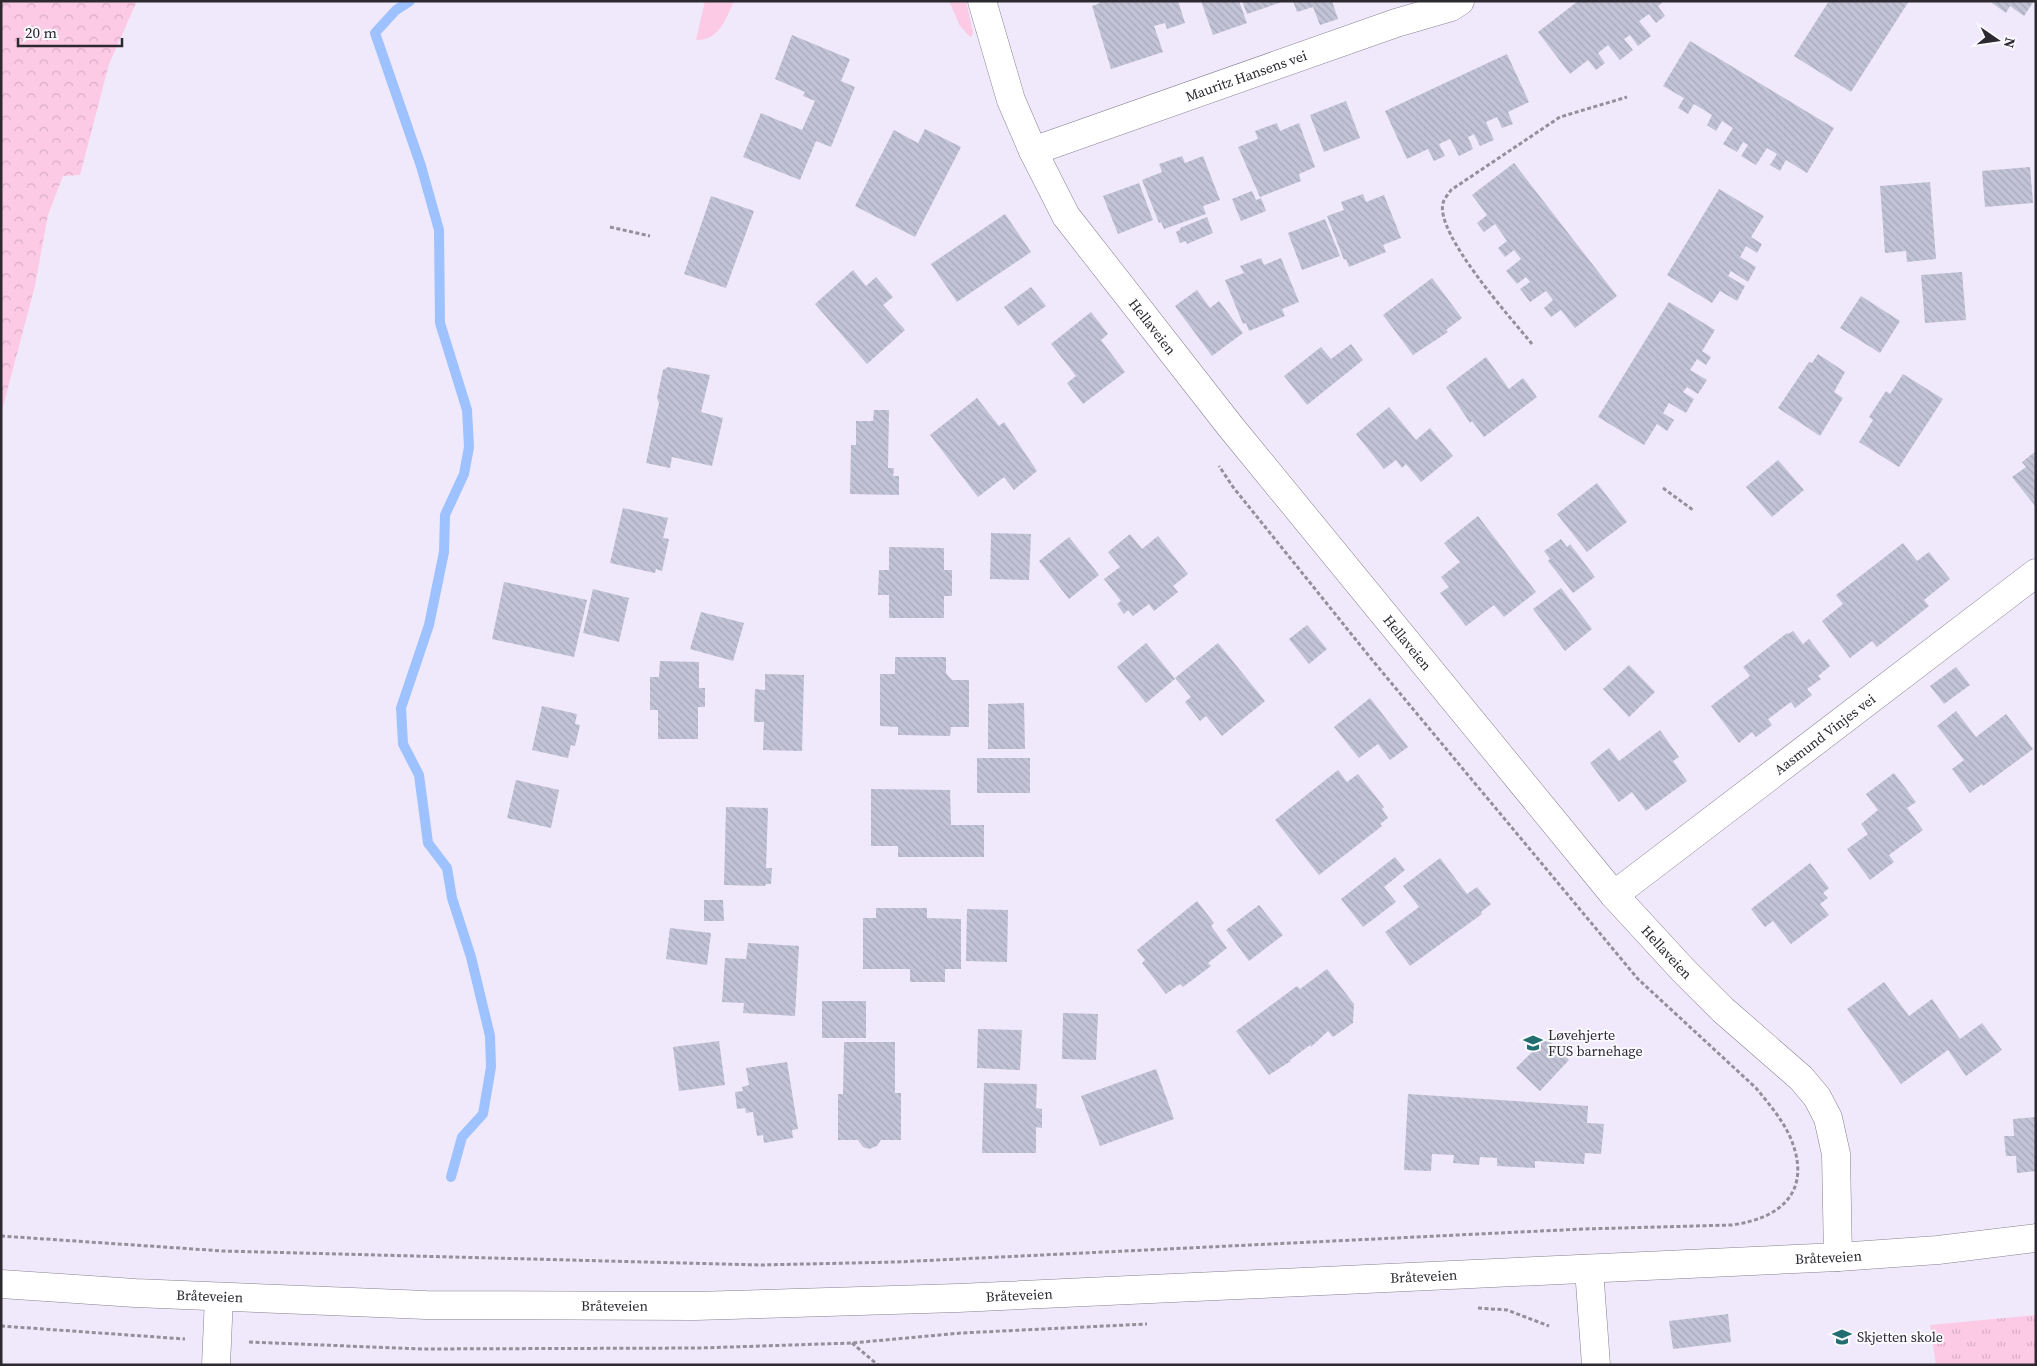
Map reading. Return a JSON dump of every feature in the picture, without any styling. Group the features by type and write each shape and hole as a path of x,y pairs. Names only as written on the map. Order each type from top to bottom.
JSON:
{"street":[{"name":"Hellaveien","path":"982,1 1010,100 1066,216 1230,426 1614,895 1682,970 1723,1010 1801,1078 1817,1097 1828,1118 1836,1154 1838,1257"},
{"name":"Mauritz Hansens vei","path":"1033,151 1393,12 1451,7 1460,1"},
{"name":"Aasmund Vinjes vei","path":"1614,895 2036,573"},
{"name":"Bråteveien","path":"1,1284 219,1297 436,1305 695,1306 912,1300 1838,1257 1938,1250 2036,1238"},
{"path":"1589,1269 1596,1365"},
{"path":"216,1365 219,1297"}],"path":[{"path":"1532,344 1464,259 1445,225 1442,203 1451,190 1560,117 1626,97"},
{"path":"610,227 650,236"},
{"path":"1,1236 223,1251 760,1265 906,1261 1583,1229 1732,1224 1751,1222 1778,1210 1787,1202 1797,1181 1796,1159 1792,1140 1783,1123 1756,1088 1638,979 1380,669 1233,487 1218,464 1217,452 1219,442 1230,426"},
{"path":"1663,488 1692,510"},
{"path":"852,1343 878,1365"}],"green space":[{"path":"1,1 137,1 109,64 80,175 63,176 48,215 35,286 1,414"},
{"path":"705,1 734,1 721,28 711,37 696,40"},
{"path":"949,1 966,1 973,32 972,36 970,37 960,26"},
{"path":"2036,1315 2036,1364 1936,1365 1930,1325"}],"building":[{"path":"1099,1 1178,1 1185,23 1167,29 1165,23 1154,26 1163,52 1111,69 1092,6 1100,3"},
{"path":"1201,1 1239,1 1247,23 1213,35"},
{"path":"1242,1 1282,1 1282,2 1247,14"},
{"path":"1293,1 1332,1 1338,19 1320,25 1313,7 1297,12"},
{"path":"1578,1 1664,1 1658,6 1665,16 1656,23 1649,14 1639,21 1651,36 1638,46 1630,35 1624,39 1633,50 1620,60 1608,45 1598,53 1605,63 1596,70 1588,60 1570,74 1538,32"},
{"path":"1829,1 1909,1 1851,92 1794,56"},
{"path":"1993,1 2034,1 2024,16 2010,6 2006,13 1992,3"},
{"path":"792,35 850,59 841,81 855,87 831,147 816,141 800,180 743,157 761,113 802,130 815,101 803,96 805,92 775,79"},
{"path":"1690,41 1834,128 1807,173 1786,160 1780,171 1770,165 1777,154 1767,148 1756,165 1741,156 1748,145 1743,142 1737,152 1723,144 1733,128 1722,121 1716,131 1707,125 1712,115 1694,104 1688,114 1678,108 1684,98 1663,86"},
{"path":"1507,54 1529,102 1508,112 1513,124 1502,128 1497,117 1486,122 1494,140 1480,146 1474,134 1468,137 1473,149 1459,156 1450,139 1439,144 1445,156 1434,161 1428,149 1407,159 1385,111"},
{"path":"1346,101 1360,138 1324,152 1310,115"},
{"path":"1277,123 1280,131 1299,123 1315,167 1299,174 1301,181 1260,197 1238,147 1258,139 1255,131"},
{"path":"925,129 961,147 915,237 855,206 894,130 918,143"},
{"path":"1182,156 1185,163 1203,156 1220,200 1203,206 1206,214 1164,229 1161,222 1159,223 1142,180 1162,172 1159,164"},
{"path":"1514,163 1617,296 1575,328 1561,310 1551,317 1544,308 1553,300 1546,291 1530,302 1520,289 1530,282 1526,277 1517,284 1506,271 1521,259 1514,250 1505,257 1498,248 1507,241 1495,224 1484,232 1477,223 1487,215 1472,195"},
{"path":"2030,167 2033,203 1985,207 1982,171"},
{"path":"1930,182 1936,259 1907,262 1906,251 1885,253 1880,186"},
{"path":"1139,183 1153,220 1118,234 1103,196"},
{"path":"1719,189 1764,216 1751,237 1762,244 1757,253 1746,246 1740,257 1756,267 1748,282 1731,271 1728,276 1745,286 1737,301 1720,291 1712,303 1667,275"},
{"path":"1252,191 1256,200 1261,198 1266,211 1241,221 1232,199"},
{"path":"1363,194 1366,202 1384,195 1401,238 1383,245 1386,252 1349,267 1346,259 1344,260 1327,216 1344,210 1341,202"},
{"path":"711,196 754,211 726,288 684,274"},
{"path":"1005,214 1031,252 957,302 931,264"},
{"path":"1207,217 1213,233 1187,244 1186,241 1180,243 1176,232 1180,228"},
{"path":"1325,219 1340,256 1302,270 1288,233"},
{"path":"1261,258 1264,265 1281,258 1299,302 1282,309 1285,316 1249,331 1246,323 1243,324 1225,280 1244,273 1240,266"},
{"path":"853,270 866,286 876,277 893,297 883,305 905,330 867,364 815,304"},
{"path":"1962,272 1966,320 1925,323 1921,275"},
{"path":"1432,278 1462,318 1446,330 1448,332 1413,355 1383,315"},
{"path":"1031,287 1046,306 1018,326 1004,307"},
{"path":"1197,290 1210,308 1219,301 1243,333 1212,356 1175,306"},
{"path":"1861,296 1900,321 1880,353 1840,328"},
{"path":"1669,302 1715,330 1702,351 1711,357 1706,365 1697,359 1690,370 1707,380 1698,394 1687,387 1683,392 1694,399 1686,413 1669,403 1663,413 1674,420 1667,431 1657,424 1644,445 1598,417"},
{"path":"1091,312 1108,334 1101,340 1125,372 1083,404 1067,383 1076,376 1051,344"},
{"path":"1351,344 1363,360 1307,405 1284,376 1321,347 1331,359"},
{"path":"1818,354 1845,372 1834,392 1843,398 1820,436 1778,408 1809,362 1812,363"},
{"path":"1486,357 1509,389 1523,378 1537,397 1484,437 1472,421 1470,423 1446,387"},
{"path":"668,367 710,375 701,412 723,418 712,466 672,457 670,468 646,463 659,403 657,398 663,370"},
{"path":"1903,374 1943,399 1899,467 1859,442 1873,420 1869,417 1886,391 1890,394"},
{"path":"977,398 999,426 1004,422 1037,471 1014,490 1004,477 978,497 930,435"},
{"path":"1389,407 1416,440 1430,428 1453,456 1421,482 1406,464 1402,468 1396,460 1384,469 1356,434"},
{"path":"874,410 889,410 888,468 894,468 893,476 899,476 899,495 850,494 851,445 856,445 856,421 873,421"},
{"path":"2036,451 2036,507 2012,477 2026,467 2022,462"},
{"path":"1778,460 1804,490 1772,517 1746,487"},
{"path":"1597,483 1627,522 1587,552 1557,514"},
{"path":"623,508 668,518 663,538 669,539 662,571 656,569 655,573 610,563"},
{"path":"1478,516 1536,592 1504,617 1494,605 1466,626 1440,593 1449,587 1441,577 1460,562 1444,543"},
{"path":"991,533 1031,534 1029,580 990,579"},
{"path":"1130,534 1142,549 1158,536 1188,574 1173,586 1178,592 1154,611 1149,604 1133,616 1128,610 1124,614 1117,604 1121,601 1104,579 1120,567 1108,552"},
{"path":"1069,537 1099,575 1069,599 1039,561"},
{"path":"1561,539 1567,547 1570,544 1595,577 1573,593 1548,561 1550,559 1544,551"},
{"path":"1903,543 1917,561 1929,552 1950,579 1924,600 1929,606 1877,647 1872,641 1850,658 1822,621 1843,604 1836,595"},
{"path":"889,547 944,548 944,570 952,570 952,596 944,596 944,618 889,618 889,595 878,595 879,570 889,570"},
{"path":"504,582 587,600 574,657 492,639"},
{"path":"1561,588 1592,629 1565,651 1533,609"},
{"path":"593,589 629,598 619,642 583,633"},
{"path":"701,612 744,623 733,661 690,649"},
{"path":"1307,625 1327,649 1309,664 1289,639"},
{"path":"1793,631 1803,644 1809,639 1830,666 1818,676 1821,679 1807,689 1812,695 1795,708 1791,702 1768,719 1772,725 1756,737 1752,732 1739,743 1711,706 1750,676 1743,667 1787,633"},
{"path":"1146,643 1175,679 1146,703 1117,667"},
{"path":"1218,643 1265,701 1222,736 1206,716 1200,721 1185,702 1191,697 1175,678"},
{"path":"895,657 946,657 946,673 952,680 969,680 969,727 951,727 950,736 898,735 898,727 880,726 880,674 895,674"},
{"path":"660,661 699,662 699,688 705,688 705,707 698,707 698,739 658,739 658,710 650,710 650,677 659,677"},
{"path":"1629,665 1655,692 1629,717 1603,689"},
{"path":"1956,667 1970,685 1944,704 1930,686"},
{"path":"765,674 804,675 802,751 763,750 764,722 754,722 755,689 765,690"},
{"path":"1370,698 1408,747 1390,760 1378,744 1359,758 1334,727"},
{"path":"1024,703 1025,749 988,749 988,704"},
{"path":"542,706 577,714 575,724 580,725 575,746 571,745 568,758 532,750"},
{"path":"1956,711 1976,737 2006,714 2033,749 1983,786 1982,784 1970,793 1952,769 1964,760 1937,726"},
{"path":"1660,730 1679,757 1673,761 1687,781 1646,811 1632,792 1619,802 1590,763 1609,748 1619,761"},
{"path":"977,758 1030,758 1030,793 977,793"},
{"path":"1338,770 1347,782 1358,774 1384,807 1382,809 1388,818 1380,824 1382,826 1319,875 1275,820"},
{"path":"1894,773 1916,802 1907,808 1923,830 1889,855 1894,862 1870,880 1847,849 1868,834 1861,824 1878,810 1866,794"},
{"path":"516,780 559,790 551,828 507,818"},
{"path":"871,789 950,790 951,825 984,825 984,857 898,857 898,846 871,846"},
{"path":"726,807 768,808 766,868 772,868 771,884 766,884 765,886 724,885"},
{"path":"1395,857 1405,870 1384,887 1396,902 1363,927 1341,899"},
{"path":"1440,858 1467,894 1477,887 1491,904 1481,912 1482,914 1410,966 1385,932 1419,907 1403,886"},
{"path":"1810,863 1829,888 1823,893 1828,898 1820,904 1829,915 1791,944 1773,921 1765,927 1751,909"},
{"path":"704,900 723,900 724,921 704,921"},
{"path":"1197,901 1214,923 1211,926 1227,948 1208,963 1211,966 1183,987 1180,984 1166,994 1142,963 1145,960 1137,950"},
{"path":"1259,905 1283,935 1249,961 1226,930"},
{"path":"876,908 927,908 927,918 961,919 961,969 945,969 945,982 910,982 910,969 863,969 863,918 876,918"},
{"path":"967,909 1008,910 1007,962 966,961"},
{"path":"670,928 711,933 707,965 666,959"},
{"path":"748,943 799,946 795,1016 743,1013 744,1003 722,1002 725,958 746,959"},
{"path":"1327,969 1354,1004 1353,1023 1333,1037 1328,1031 1311,1047 1310,1045 1291,1061 1269,1075 1236,1031 1297,986 1300,989"},
{"path":"1884,982 1909,1016 1932,999 1960,1039 1982,1023 2002,1050 1966,1076 1948,1050 1901,1084 1847,1009"},
{"path":"822,1001 866,1001 866,1038 822,1038"},
{"path":"1063,1013 1098,1014 1096,1060 1062,1059"},
{"path":"978,1029 1022,1030 1020,1070 977,1068"},
{"path":"1546,1038 1569,1060 1540,1091 1516,1068"},
{"path":"719,1041 725,1085 679,1091 673,1047"},
{"path":"844,1042 895,1042 895,1093 901,1093 901,1140 881,1140 877,1146 869,1149 863,1147 858,1140 838,1140 838,1094 843,1094"},
{"path":"787,1062 798,1129 792,1130 793,1138 764,1143 763,1135 757,1136 753,1112 746,1113 745,1108 737,1109 735,1092 743,1091 742,1087 749,1085 746,1068"},
{"path":"1156,1069 1174,1119 1100,1146 1081,1096"},
{"path":"984,1083 1037,1084 1036,1108 1042,1109 1042,1128 1036,1127 1036,1153 982,1153"},
{"path":"1408,1094 1588,1106 1587,1123 1604,1124 1601,1154 1585,1153 1584,1164 1535,1161 1535,1168 1497,1166 1497,1158 1480,1157 1479,1165 1453,1163 1454,1155 1432,1154 1431,1171 1404,1170"},
{"path":"2036,1117 2036,1171 2017,1173 2016,1156 2006,1156 2004,1136 2014,1136 2013,1119"},
{"path":"1728,1314 1731,1342 1673,1349 1669,1321"}],"waterway":[{"path":"410,1 396,10 375,33 421,166 439,230 440,323 467,410 469,447 464,474 445,515 444,552 429,625 401,708 403,744 419,775 428,843 447,868 452,898 471,957 490,1036 491,1067 483,1114 462,1137 451,1177"}],"place":[{"name":"Løvehjerte FUS barnehage","path":"1533,1043"},
{"name":"Skjetten skole","path":"1842,1337"}]}
